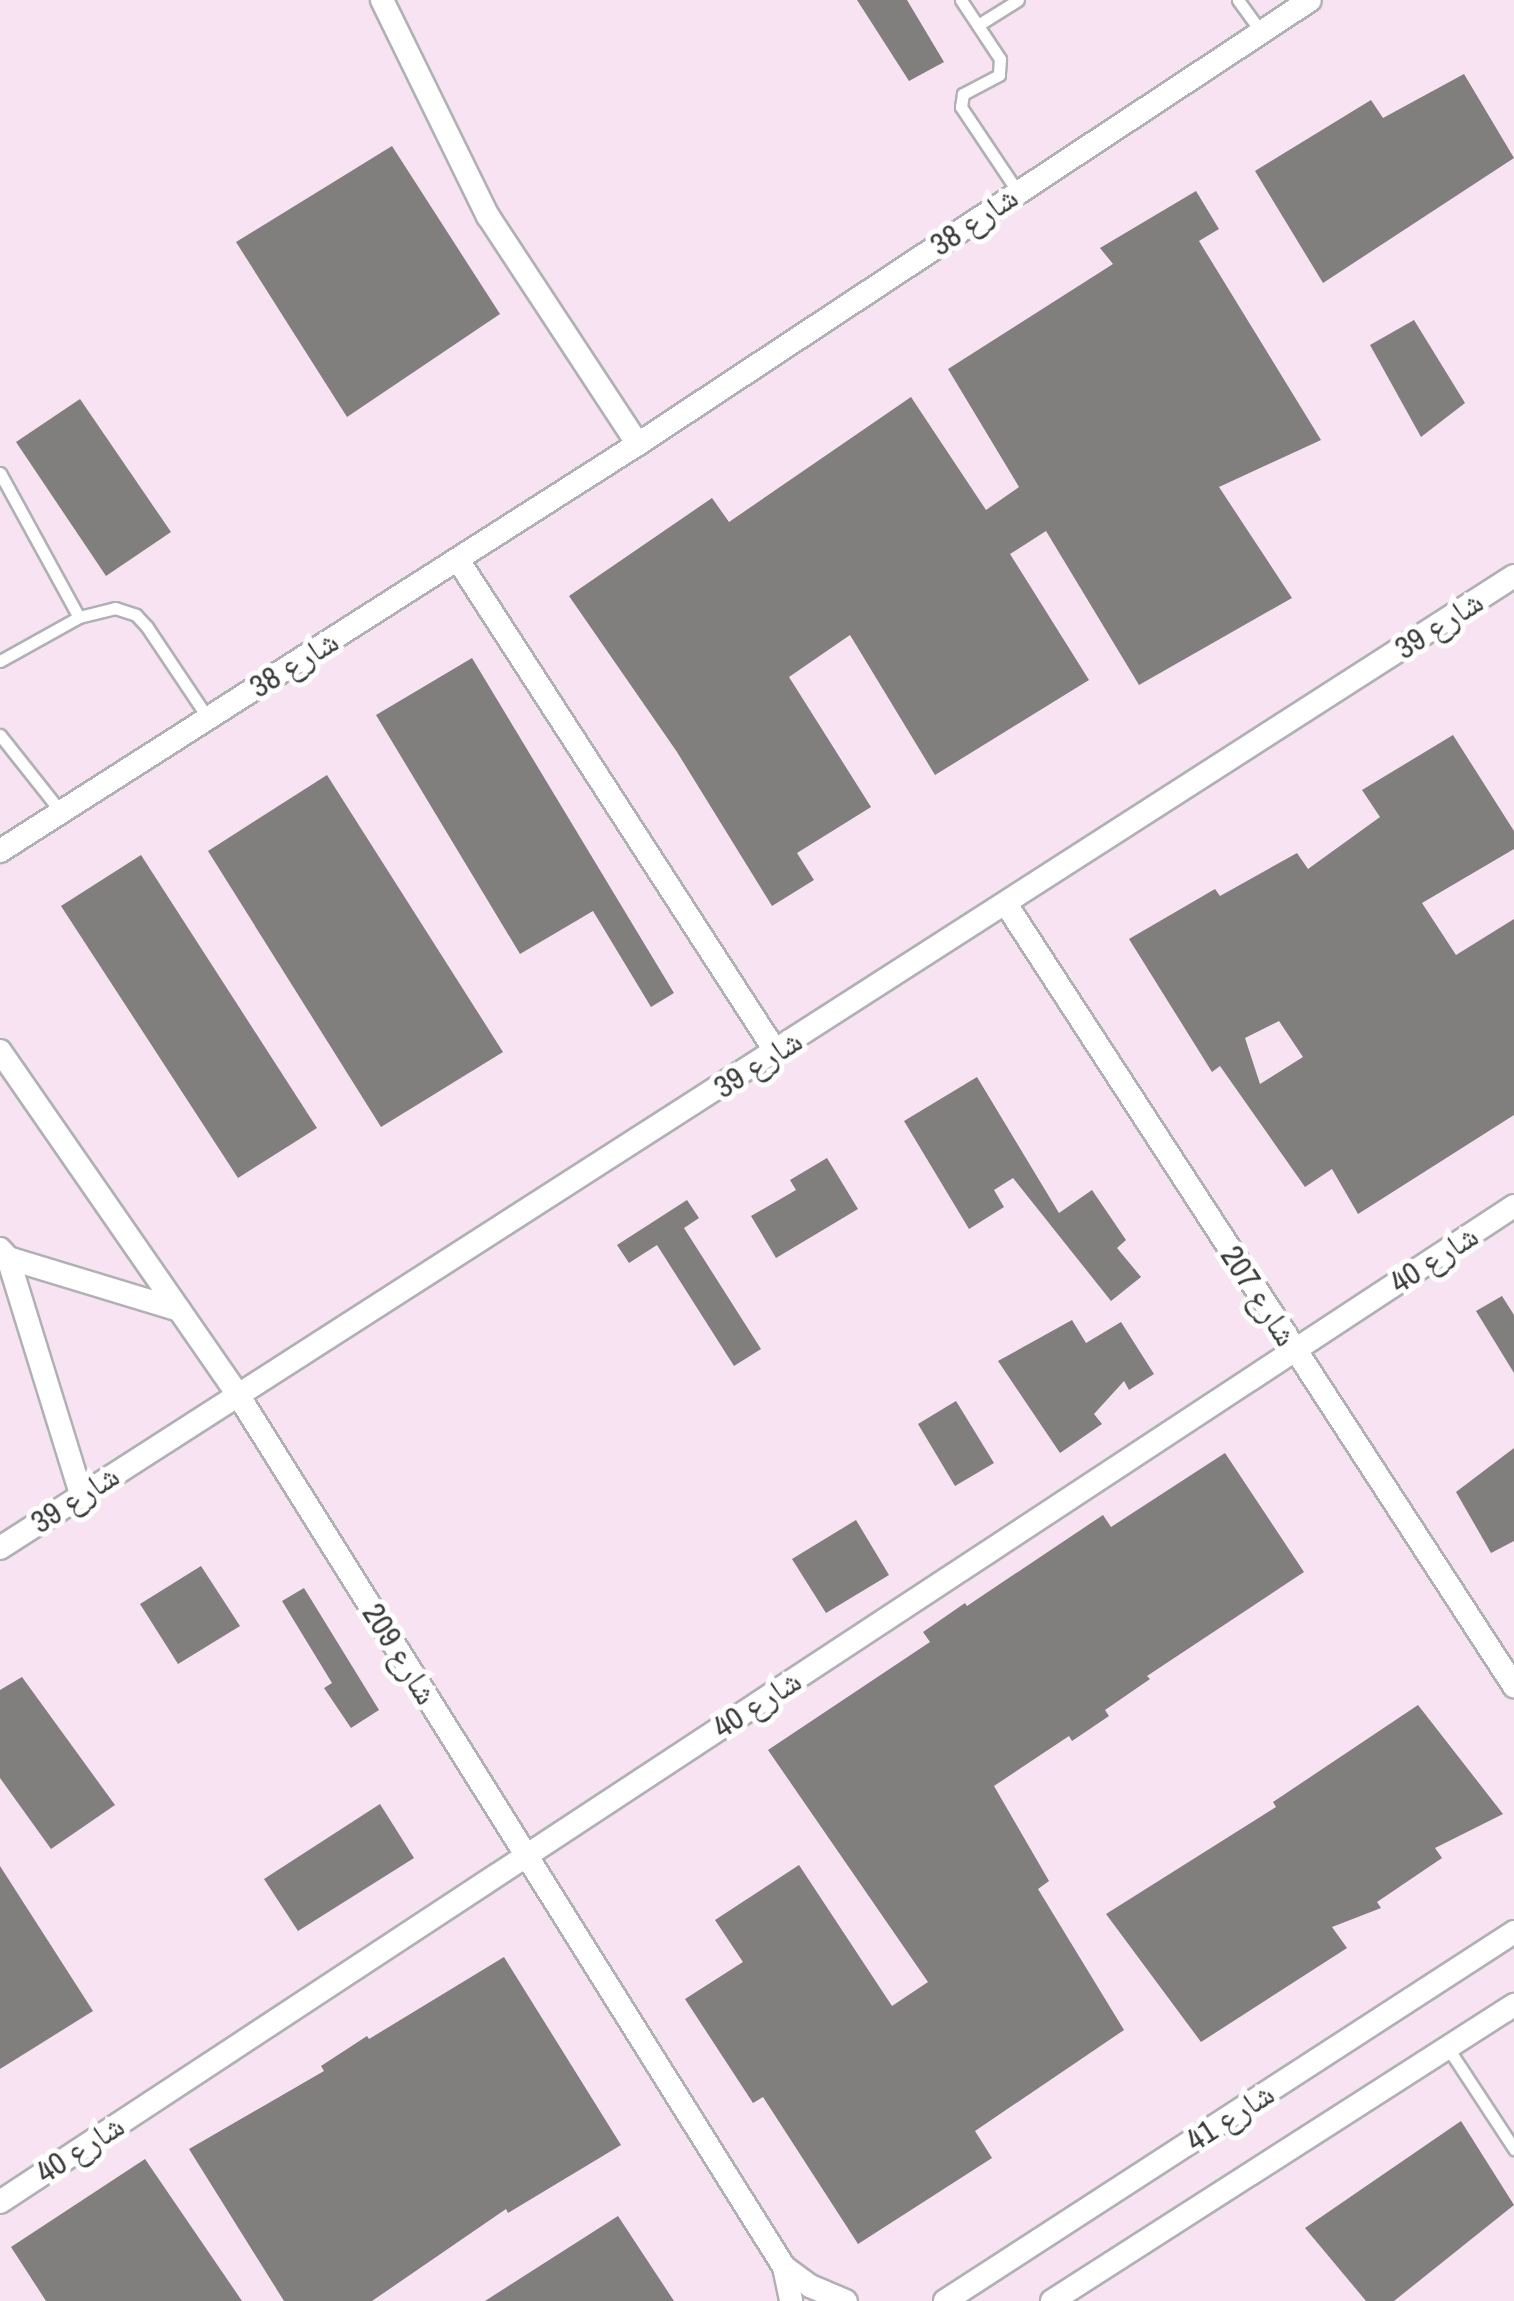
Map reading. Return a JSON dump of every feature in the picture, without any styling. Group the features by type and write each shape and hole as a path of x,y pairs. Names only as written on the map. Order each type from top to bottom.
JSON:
{"street":[{"path":"382,0 498,233 638,444"},
{"name":"شارع 38","path":"0,851 638,444 1310,0"},
{"path":"458,560 776,1052"},
{"name":"شارع 39","path":"0,1548 240,1398 1514,576"},
{"name":"شارع 207","path":"1006,904 1294,1351 1512,1678"},
{"name":"شارع 209","path":"0,1051 240,1398 784,2266 810,2286 846,2301"},
{"name":"شارع 40","path":"0,2202 1514,1206"},
{"path":"4,1254 179,1310"},
{"path":"4,1254 81,1494"},
{"name":"شارع 41","path":"945,2301 1514,1932"},
{"name":"شارع 41","path":"1052,2301 1514,2005"},
{"name":"شارع 209","path":"784,2266 791,2301"}],"lane":[{"path":"961,0 1000,58 999,75 963,94 962,107 1018,192"},
{"path":"978,25 1018,0"},
{"path":"1238,0 1260,30"},
{"path":"0,473 78,617"},
{"path":"0,662 78,617 115,608 136,615 208,718"},
{"path":"0,735 61,812"},
{"path":"1448,2047 1514,2149"}],"shaded area":[{"path":"0,0 1514,0 1514,2301 0,2301"}],"building":[{"path":"857,0 907,0 944,62 909,81"},
{"path":"1464,74 1514,158 1323,283 1255,171 1371,100 1383,118"},
{"path":"392,146 500,314 347,417 236,242"},
{"path":"1196,191 1219,229 1199,241 1321,440 1219,487 1292,598 1139,685 1046,531 1010,554 1089,680 935,775 850,635 789,677 871,807 797,853 814,880 772,906 677,752 569,596 712,498 729,522 911,397 986,510 1019,487 948,369 1113,264 1100,248"},
{"path":"1414,320 1465,403 1421,437 1370,345"},
{"path":"80,399 171,532 106,576 16,442"},
{"path":"472,658 674,993 651,1007 593,911 520,954 376,715"},
{"path":"1453,735 1514,831 1514,849 1422,903 1456,955 1514,919 1514,1115 1358,1214 1332,1169 1305,1187 1220,1066 1212,1072 1129,939 1215,889 1220,896 1297,853 1308,869 1380,817 1362,790","holes":["1279,1021 1303,1057 1260,1084 1245,1038"]},
{"path":"327,775 503,1052 381,1127 208,851"},
{"path":"141,855 317,1128 238,1178 61,906"},
{"path":"977,1077 1059,1213 1092,1190 1126,1240 1117,1248 1141,1277 1111,1301 1013,1178 994,1190 1004,1207 969,1229 904,1121"},
{"path":"827,1158 858,1209 776,1258 751,1216 796,1190 790,1180"},
{"path":"687,1200 699,1218 684,1228 761,1349 734,1366 657,1245 629,1263 617,1245"},
{"path":"1502,1296 1514,1315 1514,1373 1476,1311"},
{"path":"1072,1320 1086,1343 1121,1322 1154,1374 1129,1390 1124,1381 1094,1414 1102,1424 1060,1453 998,1361"},
{"path":"956,1401 994,1463 955,1486 918,1424"},
{"path":"1514,1448 1514,1541 1491,1553 1456,1492"},
{"path":"1225,1453 1304,1572 1147,1676 1150,1679 1105,1710 1109,1716 1072,1741 1069,1736 994,1786 1049,1881 1038,1889 1124,2030 975,2131 992,2158 858,2244 763,2097 753,2103 685,1999 743,1962 715,1920 799,1865 892,2006 928,1982 768,1750 930,1642 923,1632 965,1603 967,1606 1103,1515 1111,1527"},
{"path":"856,1520 889,1575 826,1613 792,1559"},
{"path":"201,1566 240,1626 178,1664 140,1604"},
{"path":"304,1588 379,1710 351,1728 324,1688 332,1683 282,1601"},
{"path":"22,1677 115,1805 51,1849 0,1778 0,1690"},
{"path":"1418,1705 1503,1814 1435,1848 1442,1858 1377,1902 1381,1908 1332,1927 1347,1948 1201,2042 1106,1914 1276,1807 1273,1802"},
{"path":"380,1804 414,1858 298,1931 264,1879"},
{"path":"0,1866 93,2011 0,2069"},
{"path":"504,1957 621,2145 508,2213 506,2209 372,2301 284,2301 189,2149 324,2071 321,2066 367,2036 369,2039"},
{"path":"1461,2121 1514,2205 1394,2301 1366,2301 1305,2228"},
{"path":"145,2159 242,2301 46,2301 11,2247"},
{"path":"618,2216 674,2301 485,2301"}]}
